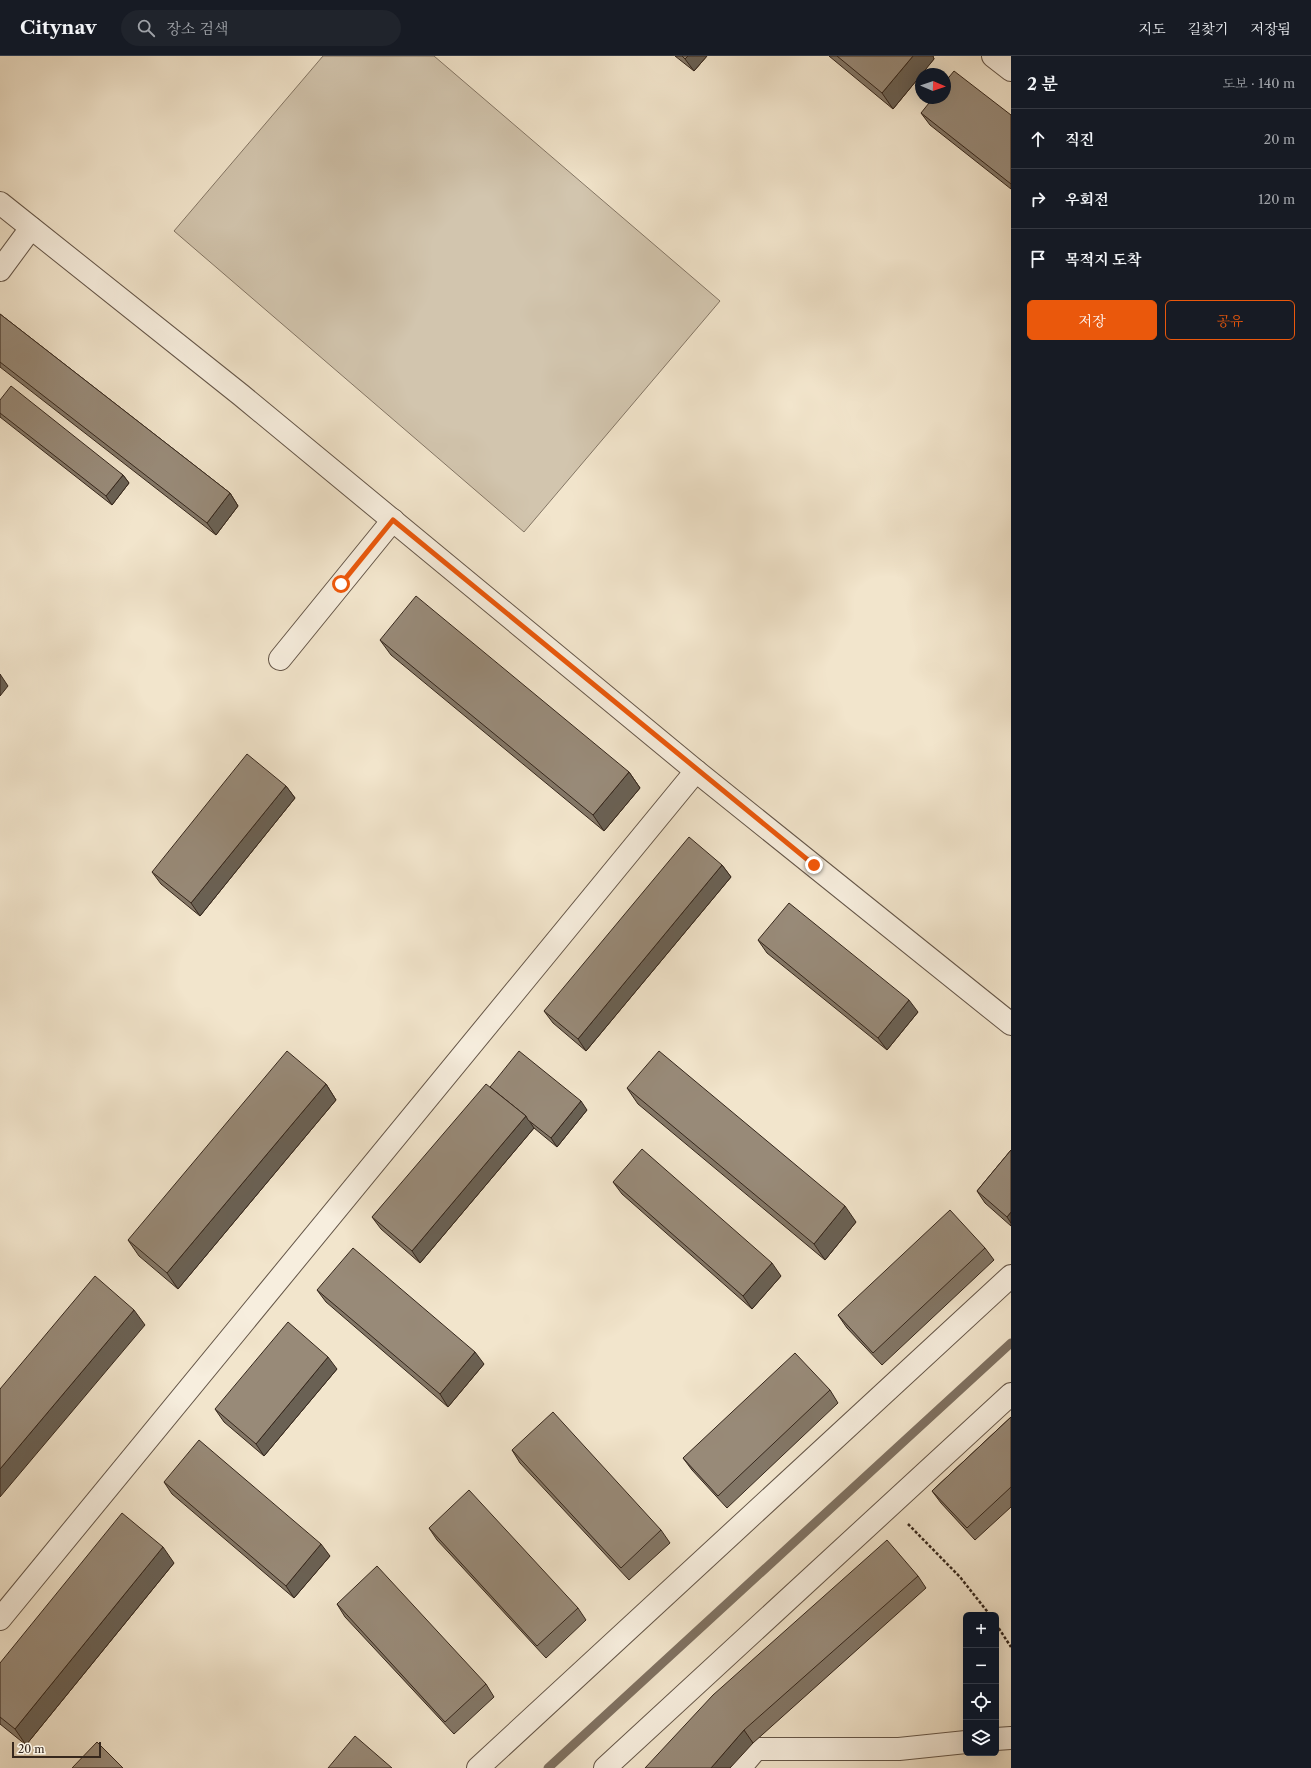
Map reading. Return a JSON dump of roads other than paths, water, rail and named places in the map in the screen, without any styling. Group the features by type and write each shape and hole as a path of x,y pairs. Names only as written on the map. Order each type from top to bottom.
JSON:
{"street":[{"path":"993,56 1011,70"},
{"path":"0,203 241,395 696,770 1011,1024"},
{"path":"0,270 31,228"},
{"path":"280,659 393,520"},
{"path":"0,1619 696,770"},
{"path":"478,1768 1011,1276"},
{"path":"605,1768 1011,1394"},
{"path":"999,1739 1011,1738"},
{"path":"740,1768 756,1749 899,1758 963,1743"}],"waterway":[{"path":"548,1768 1011,1343"}]}
